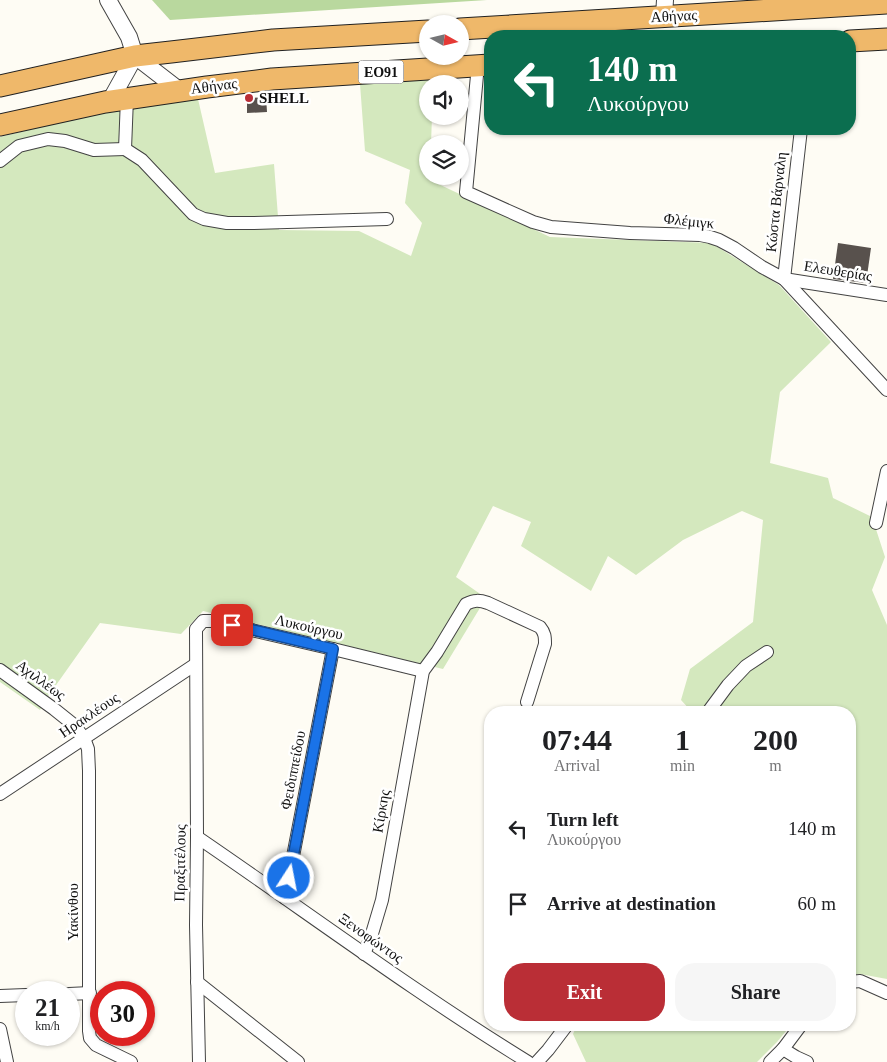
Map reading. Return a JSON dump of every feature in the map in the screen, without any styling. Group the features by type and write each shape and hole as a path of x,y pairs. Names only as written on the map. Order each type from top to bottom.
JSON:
{"highway":[{"name":"Αθήνας","path":"469,28 664,8 887,3"},
{"path":"0,86 136,56 273,40 419,32"},
{"path":"856,41 887,38"},
{"name":"Αθήνας","path":"0,125 119,100 179,90 272,79 484,65"}],"street":[{"path":"108,0 129,37 136,56 179,90"},
{"path":"125,149 119,100 136,56"},
{"name":"Φλέμιγκ","path":"484,65 466,192 533,222 551,227 630,233 710,236 734,248 784,279 887,390"},
{"name":"Κώστα Βάρναλη","path":"784,279 800,135"},
{"path":"0,161 19,146 48,139 65,141 94,150 125,149 142,160 193,214 204,220 253,224 387,219"},
{"name":"Ελευθερίας","path":"784,279 887,295"},
{"path":"876,523 887,471"},
{"path":"423,671 437,652 466,604 473,601 488,602 540,627 544,632 544,644 527,702"},
{"name":"Λυκούργου","path":"196,664 196,629 202,621 213,621 423,671"},
{"name":"Φειδιππείδου","path":"286,898 333,649"},
{"path":"713,706 746,666 767,652"},
{"name":"Ηρακλέους","path":"0,794 196,664"},
{"name":"Πραξιτέλους","path":"196,664 196,925 200,1062"},
{"name":"Αχιλλέως","path":"0,670 74,725 84,738"},
{"name":"Κίρκης","path":"364,954 382,900 423,671"},
{"name":"Υακίνθου","path":"84,738 88,749 89,771 90,993"},
{"name":"Ξενοφώντος","path":"197,837 364,954 485,1036 528,1062"},
{"path":"856,981 860,981 887,993"},
{"path":"197,982 298,1062"},
{"path":"80,993 90,993"},
{"path":"0,996 15,995"},
{"path":"0,1028 6,1062"},
{"path":"537,1062 563,1031"},
{"path":"770,1062 797,1031"},
{"name":"Υακίνθου","path":"98,1046 131,1062"},
{"path":"783,1049 796,1058 807,1062"}],"green space":[{"path":"152,0 487,0 170,20"},
{"path":"419,80 419,125 432,125 431,135 419,135 419,185 441,185 550,237 711,243 779,285 831,342 780,392 770,463 828,478 833,498 872,517 885,557 872,590 887,625 887,979 856,974 856,706 686,706 681,700 690,669 753,622 763,520 742,511 683,540 636,575 608,556 591,591 521,546 531,522 493,506 456,577 486,598 443,669 203,611 181,634 100,623 40,710 0,682 0,137 89,115 198,99 215,173 274,164 279,230 359,231 411,256 422,223 405,203 410,170 365,151 360,84"},
{"path":"574,1031 786,1031 757,1062 586,1062 573,1034"}],"building":[{"path":"266,97 267,112 247,113 247,98"},
{"path":"838,243 871,248 866,283 833,279"}],"place":[{"name":"SHELL","path":"249,98"}],"route":[{"path":"232,625 333,649 289,878"}]}
